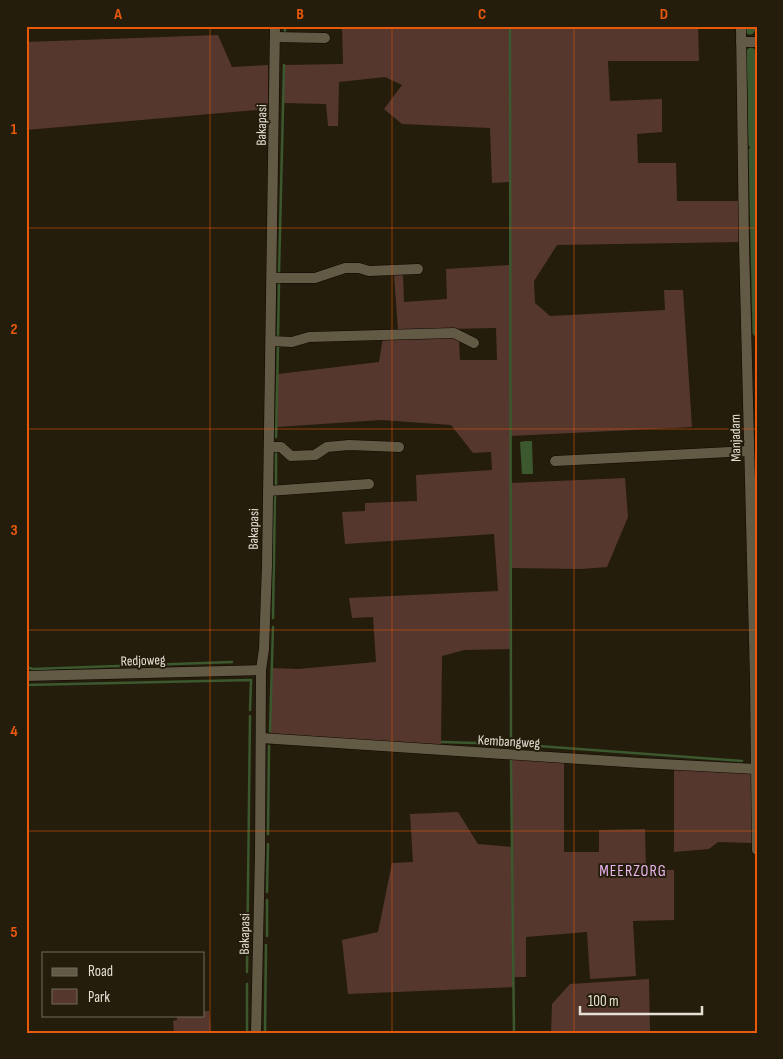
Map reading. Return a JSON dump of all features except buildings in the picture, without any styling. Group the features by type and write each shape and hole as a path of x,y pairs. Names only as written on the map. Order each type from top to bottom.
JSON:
{"street":[{"name":"Bakapasi","path":"256,1033 261,670 264,640 271,341 275,26"},
{"name":"Manjadam","path":"741,26 752,389 749,450 757,850"},
{"path":"275,38 325,38"},
{"path":"741,42 757,42"},
{"path":"272,278 315,278 345,268 359,268 369,271 418,269"},
{"path":"271,341 292,342 309,337 454,333 474,343"},
{"path":"268,448 281,447 291,456 315,454 326,447 349,445 399,447"},
{"path":"555,461 749,450"},
{"path":"268,491 369,484"},
{"name":"Redjoweg","path":"26,676 261,670"},
{"name":"Kembangweg","path":"261,738 756,769"}],"green space":[{"path":"342,26 698,26 699,61 608,61 610,101 662,99 662,132 637,134 638,163 676,163 677,201 740,201 741,242 557,245 534,281 535,303 550,316 665,310 664,290 683,290 692,427 511,436 511,483 625,478 628,517 607,567 581,569 512,568 512,649 464,650 442,656 441,748 270,736 272,668 298,669 376,662 373,617 352,618 349,598 498,591 494,534 345,544 342,512 365,511 365,503 417,501 416,475 492,470 491,452 473,453 451,425 381,420 277,427 278,374 379,362 383,337 451,335 459,340 460,360 497,360 496,328 398,330 394,274 403,274 404,302 447,299 446,269 511,265 510,182 492,183 490,128 402,124 384,109 402,85 385,77 339,82 338,126 328,126 326,104 283,103 284,65 343,64"},
{"path":"218,35 232,67 268,65 268,109 26,130 26,42"},
{"path":"753,187 757,187 757,328"},
{"path":"511,758 564,761 564,852 599,852 599,830 645,829 646,870 674,870 674,920 633,921 636,976 590,979 587,932 526,937 526,977 514,977 513,987 348,994 342,940 378,932 392,863 413,862 410,814 458,812 478,844 512,847"},
{"path":"674,768 752,773 754,843 718,842 709,849 674,852"},
{"path":"649,979 650,1033 551,1033 552,1004 570,984"},
{"path":"205,1011 209,1011 211,1033 174,1033 173,1021 177,1020 177,1016 205,1016"}],"shaded area":[{"path":"532,441 533,474 522,474 520,442"}],"waterway":[{"path":"285,26 285,35"},
{"path":"510,26 511,744"},
{"path":"750,30 757,30"},
{"path":"751,52 757,52"},
{"path":"751,52 753,144"},
{"path":"279,273 284,65"},
{"path":"753,151 757,332"},
{"path":"278,336 279,282"},
{"path":"276,437 278,345"},
{"path":"276,451 276,484"},
{"path":"273,618 275,494"},
{"path":"270,731 273,627"},
{"path":"26,667 33,669 232,662"},
{"path":"26,685 251,680 250,710"},
{"path":"247,972 250,716"},
{"path":"442,742 511,744 742,761"},
{"path":"268,834 269,746"},
{"path":"511,761 514,1033"},
{"path":"267,892 268,844"},
{"path":"267,900 267,936"},
{"path":"265,1033 266,945"},
{"path":"247,984 247,1033"}],"district":[{"name":"MEERZORG","path":"633,870"}]}
